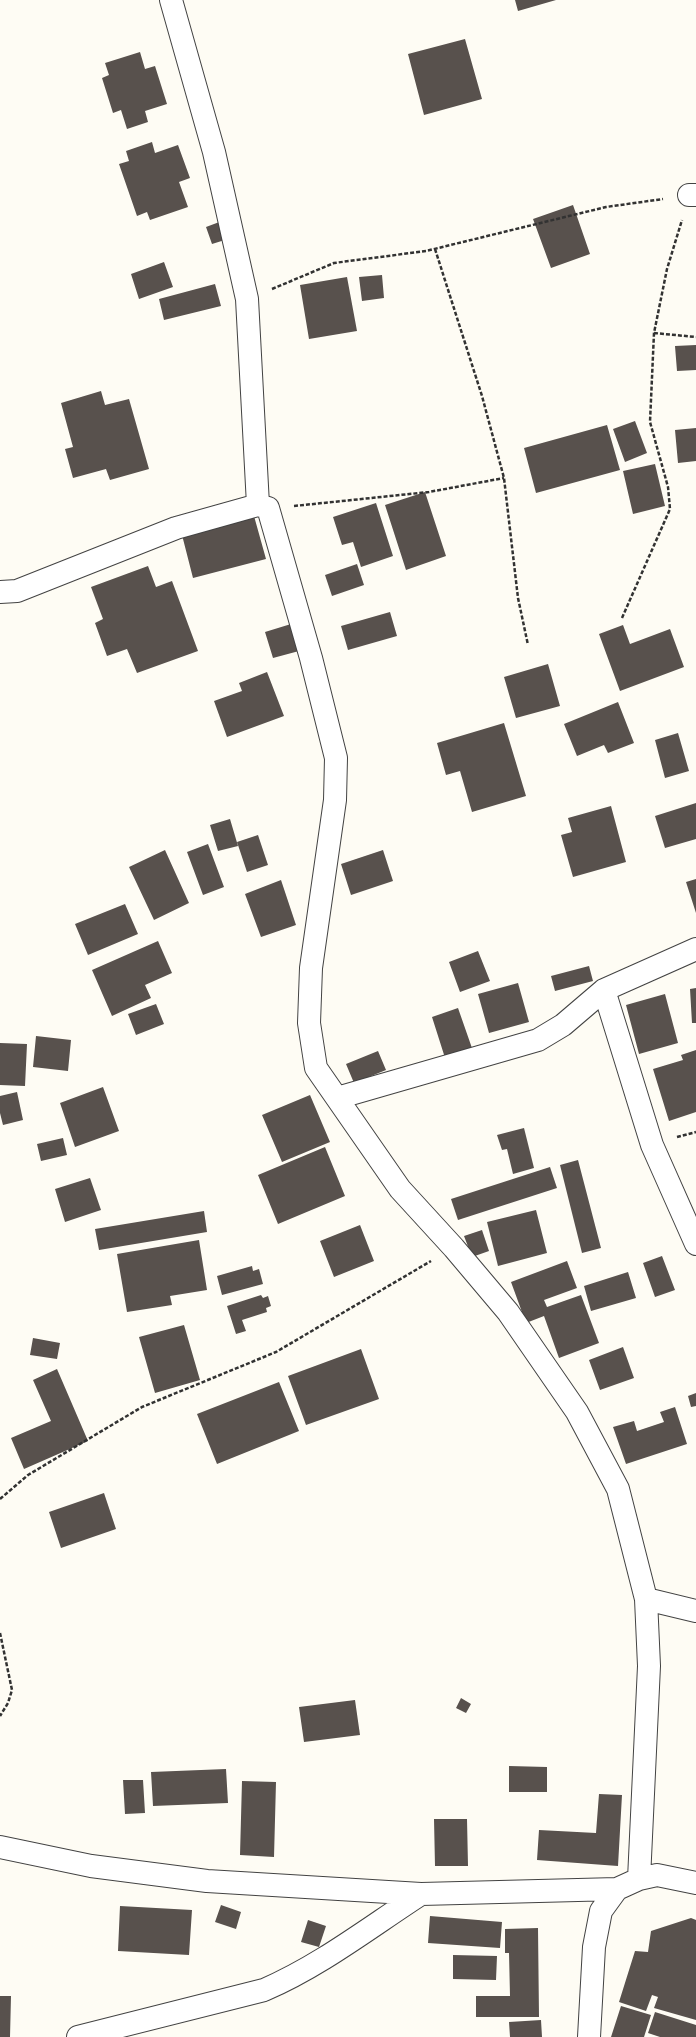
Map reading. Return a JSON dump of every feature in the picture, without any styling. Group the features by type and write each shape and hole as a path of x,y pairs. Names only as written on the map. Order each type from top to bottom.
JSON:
{"street":[{"path":"171,0 214,152 247,299 263,507 311,658 336,758 335,800 311,968 309,1023 316,1068 400,1189 454,1248 508,1312 577,1412 618,1489 646,1599 649,1666 639,1879"},
{"path":"0,592 18,591 176,528 263,507"},
{"path":"337,1098 538,1040 563,1025 604,990 696,949"},
{"path":"604,990 652,1145 696,1244"},
{"path":"646,1599 696,1611"},
{"path":"0,1847 91,1866 207,1881 421,1894 617,1889 639,1879 657,1875 696,1884"},
{"path":"589,2037 594,1947 600,1911 617,1889"},
{"path":"78,2037 264,1990 290,1979 421,1894"}],"path":[{"path":"247,299 334,263 435,249 606,207 693,195 667,269 654,333 650,422 668,487 670,509 622,618"},
{"path":"435,249 482,396 504,478 518,598 528,645"},
{"path":"654,333 696,337"},
{"path":"263,507 429,492 504,478"},
{"path":"0,1499 28,1475 142,1407 276,1352 454,1248"},
{"path":"0,1632 12,1690 8,1703 0,1716"}],"building":[{"path":"515,0 556,0 518,11"},
{"path":"465,39 482,99 424,115 408,54"},
{"path":"140,52 145,69 155,66 167,104 145,111 148,122 127,129 121,110 113,113 102,78 109,75 105,63"},
{"path":"152,142 155,153 178,145 190,178 179,182 188,207 150,220 147,212 137,216 119,164 129,161 126,151"},
{"path":"573,205 590,254 551,268 533,219"},
{"path":"222,221 228,239 212,244 206,227"},
{"path":"164,262 173,287 139,299 131,274"},
{"path":"382,275 384,298 362,301 359,277"},
{"path":"347,277 357,331 309,339 300,285"},
{"path":"215,284 221,306 164,320 159,299"},
{"path":"696,345 696,370 677,371 675,346"},
{"path":"101,391 105,405 129,399 149,469 110,480 106,469 73,478 65,449 73,447 61,403"},
{"path":"635,421 647,453 625,462 613,429"},
{"path":"607,425 620,470 536,493 524,448"},
{"path":"696,428 696,461 678,463 675,430"},
{"path":"655,464 665,506 633,514 623,471"},
{"path":"425,492 446,556 406,570 385,505"},
{"path":"376,503 393,556 361,567 353,542 342,545 333,517"},
{"path":"254,516 266,559 193,578 182,535"},
{"path":"357,564 364,585 332,596 325,575"},
{"path":"148,566 156,587 172,581 198,651 137,673 127,649 107,656 95,623 103,619 91,587"},
{"path":"390,612 397,636 348,650 341,626"},
{"path":"291,624 299,651 273,658 265,632"},
{"path":"623,625 630,644 670,629 684,667 620,691 599,634"},
{"path":"548,664 560,706 516,718 504,677"},
{"path":"267,672 284,716 227,737 214,701 242,691 239,683"},
{"path":"618,702 634,743 608,753 604,745 577,756 564,724"},
{"path":"504,723 526,796 472,812 460,771 446,775 437,743"},
{"path":"678,733 689,771 665,778 655,740"},
{"path":"696,803 696,839 665,848 655,816"},
{"path":"611,806 626,862 573,877 561,835 572,832 568,818"},
{"path":"230,819 238,846 218,851 210,825"},
{"path":"258,835 268,865 247,872 237,842"},
{"path":"208,844 224,887 203,895 187,852"},
{"path":"165,850 189,903 154,920 129,867"},
{"path":"383,850 393,881 351,895 341,864"},
{"path":"696,879 696,913 686,882"},
{"path":"281,880 296,925 261,937 245,894"},
{"path":"125,904 138,934 88,955 75,924"},
{"path":"158,941 172,973 145,985 151,998 112,1016 92,970"},
{"path":"478,951 490,981 460,992 449,962"},
{"path":"589,966 593,981 555,991 551,976"},
{"path":"518,983 529,1022 489,1033 478,994"},
{"path":"696,988 696,1023 692,1023 690,989"},
{"path":"665,994 678,1043 639,1054 626,1005"},
{"path":"156,1004 164,1024 136,1035 128,1014"},
{"path":"458,1008 473,1051 446,1061 432,1017"},
{"path":"36,1036 71,1040 68,1071 33,1067"},
{"path":"0,1043 27,1044 25,1086 0,1085"},
{"path":"696,1050 696,1112 669,1121 653,1069 683,1060 681,1055"},
{"path":"378,1051 386,1070 354,1083 346,1064"},
{"path":"103,1087 119,1131 75,1147 60,1103"},
{"path":"17,1092 23,1120 3,1125 0,1113 0,1096"},
{"path":"310,1095 330,1142 282,1162 262,1115"},
{"path":"524,1128 534,1168 513,1174 507,1149 502,1150 497,1135"},
{"path":"63,1138 67,1155 41,1161 37,1144"},
{"path":"325,1147 345,1196 278,1224 258,1175"},
{"path":"578,1160 601,1248 582,1253 560,1165"},
{"path":"550,1167 557,1188 458,1220 451,1199"},
{"path":"90,1178 101,1210 65,1222 55,1189"},
{"path":"536,1210 547,1253 498,1266 487,1222"},
{"path":"204,1211 207,1232 99,1250 95,1229"},
{"path":"360,1225 374,1261 334,1277 320,1241"},
{"path":"482,1230 489,1251 472,1257 464,1236"},
{"path":"199,1240 207,1290 170,1296 172,1305 127,1312 117,1254"},
{"path":"662,1256 675,1290 655,1297 643,1263"},
{"path":"567,1261 577,1288 544,1300 547,1307 581,1295 599,1343 559,1358 544,1316 526,1323 511,1282"},
{"path":"252,1266 253,1271 259,1269 263,1284 222,1295 217,1276"},
{"path":"628,1272 636,1298 591,1311 584,1286"},
{"path":"261,1295 263,1298 268,1296 271,1306 266,1308 267,1312 242,1320 246,1331 236,1334 227,1306"},
{"path":"184,1325 200,1380 155,1393 139,1337"},
{"path":"33,1338 60,1343 57,1359 30,1355"},
{"path":"623,1347 634,1378 600,1390 589,1360"},
{"path":"361,1349 379,1399 306,1425 288,1376"},
{"path":"57,1369 88,1441 24,1469 11,1438 51,1421 33,1380"},
{"path":"279,1382 299,1431 217,1464 197,1414"},
{"path":"696,1393 696,1406 691,1407 688,1396"},
{"path":"675,1407 687,1444 626,1464 613,1427 634,1421 637,1431 664,1422 660,1412"},
{"path":"104,1493 116,1529 61,1548 49,1512"},
{"path":"461,1698 471,1704 466,1713 456,1708"},
{"path":"355,1700 360,1735 304,1742 299,1707"},
{"path":"509,1766 547,1767 547,1792 509,1792"},
{"path":"226,1769 228,1803 153,1806 151,1772"},
{"path":"123,1780 143,1780 145,1813 125,1814"},
{"path":"242,1781 276,1782 274,1857 240,1855"},
{"path":"599,1794 622,1795 618,1866 537,1860 539,1830 596,1833"},
{"path":"434,1819 467,1819 468,1866 435,1866"},
{"path":"221,1905 241,1912 236,1929 215,1922"},
{"path":"120,1906 192,1910 189,1955 118,1951"},
{"path":"430,1916 502,1922 500,1948 428,1943"},
{"path":"691,1918 696,1920 696,2020 654,2008 658,1997 652,1995 646,2011 619,2002 635,1951 648,1952 651,1931"},
{"path":"308,1920 326,1926 319,1947 301,1942"},
{"path":"538,1928 539,2017 476,2017 476,1996 510,1996 509,1953 505,1953 505,1929"},
{"path":"453,1955 497,1956 496,1980 453,1979"},
{"path":"0,1996 11,1996 10,2037 0,2037"},
{"path":"621,2006 651,2015 644,2037 611,2037"},
{"path":"655,2012 696,2025 696,2037 660,2037 648,2033"},
{"path":"541,2020 542,2037 510,2037 509,2022"}]}
